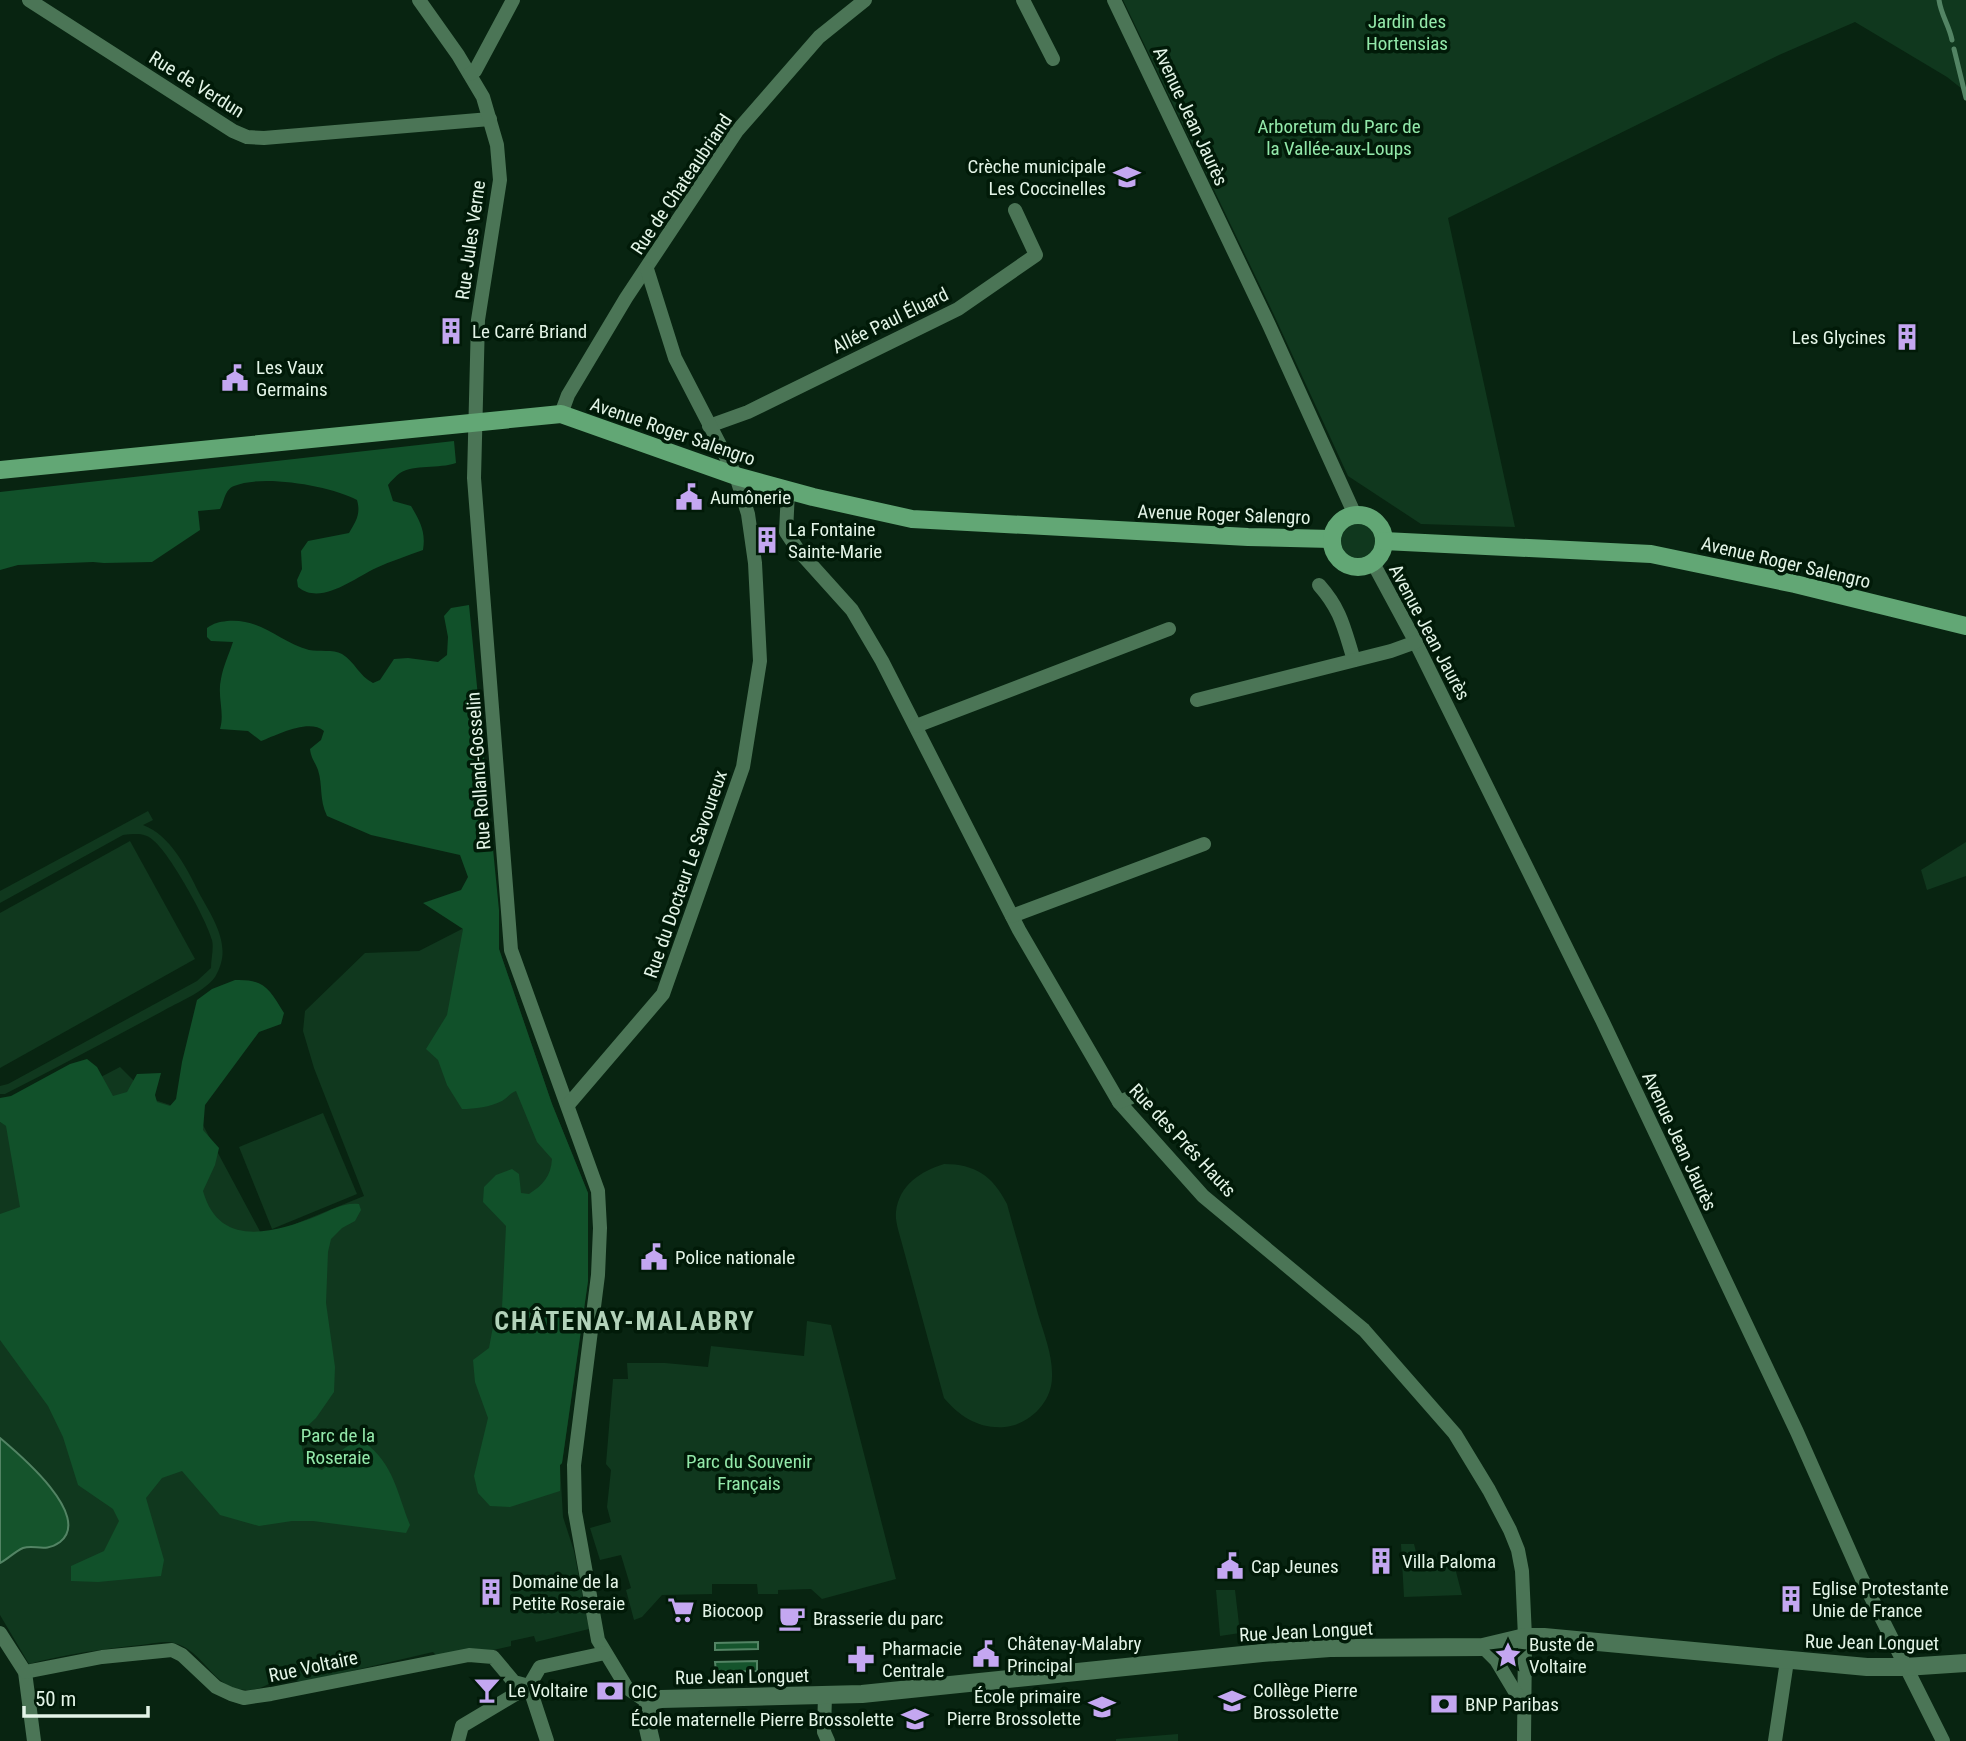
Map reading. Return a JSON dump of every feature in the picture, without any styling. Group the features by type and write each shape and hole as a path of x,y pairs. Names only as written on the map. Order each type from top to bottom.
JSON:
{"main road":[{"name":"Avenue Roger Salengro","path":"0,470 561,414 736,476 788,491 912,519 1331,539"},
{"path":"1354,515 1365,516 1376,522 1384,541 1383,551 1373,563 1363,568 1354,568 1343,563 1332,550 1334,529 1343,519 1354,515"},
{"name":"Avenue Roger Salengro","path":"1384,541 1651,554 1795,583 1966,626"}],"street":[{"name":"Rue de Verdun","path":"29,0 233,131 247,136 264,138 490,119"},
{"name":"Rue Jules Verne","path":"419,0 483,97 497,145 500,180 478,320 477,423"},
{"path":"470,74 475,71 513,0"},
{"name":"Rue de Chateaubriand","path":"561,414 575,384 626,299 737,131 819,37 865,0"},
{"path":"1023,0 1053,59"},
{"name":"Avenue Jean Jaurès","path":"1114,0 1269,325 1354,515"},
{"name":"Allée Paul Éluard","path":"709,426 748,412 958,309 1036,255 1015,210"},
{"name":"Rue du Docteur Le Savoureux","path":"568,1105 663,994 743,767 760,661 754,556 748,514 736,476 675,358 648,269"},
{"name":"Rue Rolland-Gosselin","path":"477,423 474,478 511,950 568,1105"},
{"name":"Rue des Prés Hauts","path":"788,491 786,532 798,550 852,610 883,661 1012,916 1119,1102 1203,1196 1364,1330 1455,1434 1489,1490 1518,1550 1522,1571 1525,1637 1524,1741"},
{"name":"Avenue Jean Jaurès","path":"1373,563 1416,642 1613,1044 1905,1667 1943,1741"},
{"path":"1319,585 1334,602 1354,660"},
{"path":"916,726 1169,629"},
{"path":"1197,700 1416,642"},
{"path":"1012,916 1204,844"},
{"path":"1119,1102 1142,1093"},
{"path":"568,1105 598,1191 600,1228 598,1275 574,1465 575,1512 580,1553 598,1640 627,1688 649,1703 647,1719 651,1741"},
{"path":"0,1633 25,1672 34,1741"},
{"name":"Rue Jean Longuet","path":"649,1703 673,1698 825,1695 935,1687 1330,1648 1483,1647 1525,1637 1867,1667 1966,1663"},
{"path":"1483,1647 1496,1660 1524,1706"},
{"name":"Rue Voltaire","path":"25,1672 102,1657 172,1650 182,1655 216,1687 244,1698 469,1655 493,1657 514,1682 529,1686"},
{"path":"458,1741 462,1726 529,1686 540,1667 605,1653"},
{"path":"1775,1741 1787,1661"},
{"path":"529,1686 547,1741"},
{"path":"825,1695 824,1732 828,1741"}],"green space":[{"name":"Arboretum du Parc de la Vallée-aux-Loups","path":"1123,0 1966,0 1966,92 1947,77 1855,22 1779,55 1448,218 1515,527 1421,524 1348,476"},
{"path":"1358,524 1370,529 1375,541 1370,553 1358,558 1346,553 1341,541 1346,529"},
{"path":"148,811 153,820 143,825 161,836 177,853 217,926 223,954 217,974 210,983 190,997 25,1084 0,1094 0,1086 197,981 211,968 212,940 196,903 161,848 151,838 143,835 123,835 0,903 0,891"},
{"path":"130,841 195,959 0,1068 0,913"},
{"path":"1966,842 1966,876 1927,890 1921,870"},
{"name":"Parc de la Roseraie","path":"499,910 499,949 552,1104 588,1193 588,1281 560,1465 563,1517 574,1551 589,1629 536,1642 534,1636 511,1641 511,1646 480,1653 438,1657 433,1652 304,1682 278,1677 265,1686 249,1690 226,1684 185,1647 170,1642 84,1652 29,1664 0,1615 0,1122 7,1126 120,1067 152,1099 197,1114 263,1237 364,1196 314,1068 303,1031 305,1011 365,953 419,951"},
{"path":"323,1113 357,1194 272,1229 239,1147"},
{"path":"944,1164 974,1169 989,1179 1002,1194 1048,1345 1052,1369 1048,1395 1038,1410 1014,1425 996,1427 978,1424 963,1416 944,1398 898,1230 896,1212 906,1187 919,1175"},
{"name":"Parc du Souvenir Français","path":"807,1321 831,1325 896,1579 822,1599 811,1589 778,1590 778,1594 758,1594 757,1584 712,1584 712,1594 662,1595 642,1617 634,1620 626,1590 631,1588 621,1555 600,1560 590,1528 611,1522 607,1507 611,1470 606,1464 613,1379 628,1379 627,1363 708,1367 711,1346 804,1356"},
{"path":"1401,1544 1414,1544 1418,1560 1452,1556 1462,1595 1404,1597"},
{"path":"1216,1590 1235,1590 1240,1633 1220,1636"},
{"path":"1178,1734 1178,1741 1116,1741 1116,1739"}],"shaded area":[{"path":"454,441 456,463 406,470 388,485 393,501 411,506 417,517 423,532 423,550 382,565 327,592 307,592 298,587 297,580 302,569 301,551 308,541 349,533 358,513 357,500 314,486 279,481 234,486 226,493 220,509 198,511 200,530 152,562 18,565 0,570 0,492"},
{"path":"469,605 499,910 499,949 552,1104 588,1193 588,1281 560,1465 560,1491 510,1507 490,1506 478,1493 474,1476 488,1418 475,1382 473,1360 489,1348 494,1321 502,1308 506,1226 483,1202 484,1187 496,1175 512,1169 519,1174 521,1193 529,1194 545,1180 552,1159 537,1142 516,1091 493,1105 462,1109 447,1085 438,1060 426,1049 447,1015 463,929 423,903 461,890 468,877 460,855 371,835 327,816 318,770 310,749 321,740 324,731 318,727 302,727 261,741 248,731 220,729 220,685 233,642 211,641 207,637 207,628 217,623 250,623 309,650 342,654 373,683 380,680 394,659 438,662 447,655 448,637 444,616 451,608"},
{"path":"235,980 253,981 265,987 284,1013 281,1024 259,1032 205,1105 203,1130 219,1148 215,1165 203,1191 211,1209 222,1222 235,1229 250,1232 283,1227 343,1205 359,1204 361,1210 355,1221 342,1228 331,1239 326,1303 335,1367 334,1392 316,1418 301,1432 302,1446 307,1460 322,1470 344,1448 364,1442 388,1469 410,1525 406,1533 313,1521 259,1526 220,1515 182,1471 162,1478 146,1498 164,1560 161,1576 98,1582 71,1581 71,1566 104,1551 119,1521 113,1509 78,1485 63,1437 48,1406 0,1340 0,1214 20,1207 6,1126 0,1122 0,1098 11,1096 70,1064 87,1059 97,1067 113,1096 127,1092 137,1074 161,1073 155,1095 157,1102 170,1106 176,1099 197,1000 212,989"},
{"path":"0,1438 50,1486 67,1517 68,1531 55,1545 23,1548 0,1563"},
{"path":"758,1642 758,1649 715,1650 715,1643"},
{"path":"757,1661 757,1671 716,1672 715,1662"}],"waterway":[{"path":"1939,0 1952,40"},
{"path":"1954,49 1966,98"}],"place":[{"name":"Crèche municipale Les Coccinelles","path":"1127,177"},
{"name":"Le Carré Briand","path":"451,331"},
{"name":"Les Glycines","path":"1907,337"},
{"name":"Les Vaux Germains","path":"235,378"},
{"name":"Aumônerie","path":"689,497"},
{"name":"La Fontaine Sainte-Marie","path":"767,540"},
{"name":"Police nationale","path":"654,1257"},
{"name":"Villa Paloma","path":"1381,1561"},
{"name":"Cap Jeunes","path":"1230,1566"},
{"name":"Domaine de la Petite Roseraie","path":"491,1592"},
{"name":"Eglise Protestante Unie de France","path":"1791,1599"},
{"name":"Biocoop","path":"681,1610"},
{"name":"Brasserie du parc","path":"792,1618"},
{"name":"Châtenay-Malabry Principal","path":"986,1654"},
{"name":"Buste de Voltaire","path":"1508,1655"},
{"name":"Pharmacie Centrale","path":"861,1659"},
{"name":"Le Voltaire","path":"487,1690"},
{"name":"CIC","path":"610,1691"},
{"name":"Collège Pierre Brossolette","path":"1232,1701"},
{"name":"BNP Paribas","path":"1444,1704"},
{"name":"École primaire Pierre Brossolette","path":"1102,1707"},
{"name":"École maternelle Pierre Brossolette","path":"915,1719"}],"district":[{"name":"CHÂTENAY-MALABRY","path":"625,1321"}],"park label":[{"name":"Jardin des Hortensias","path":"1407,32"}]}
